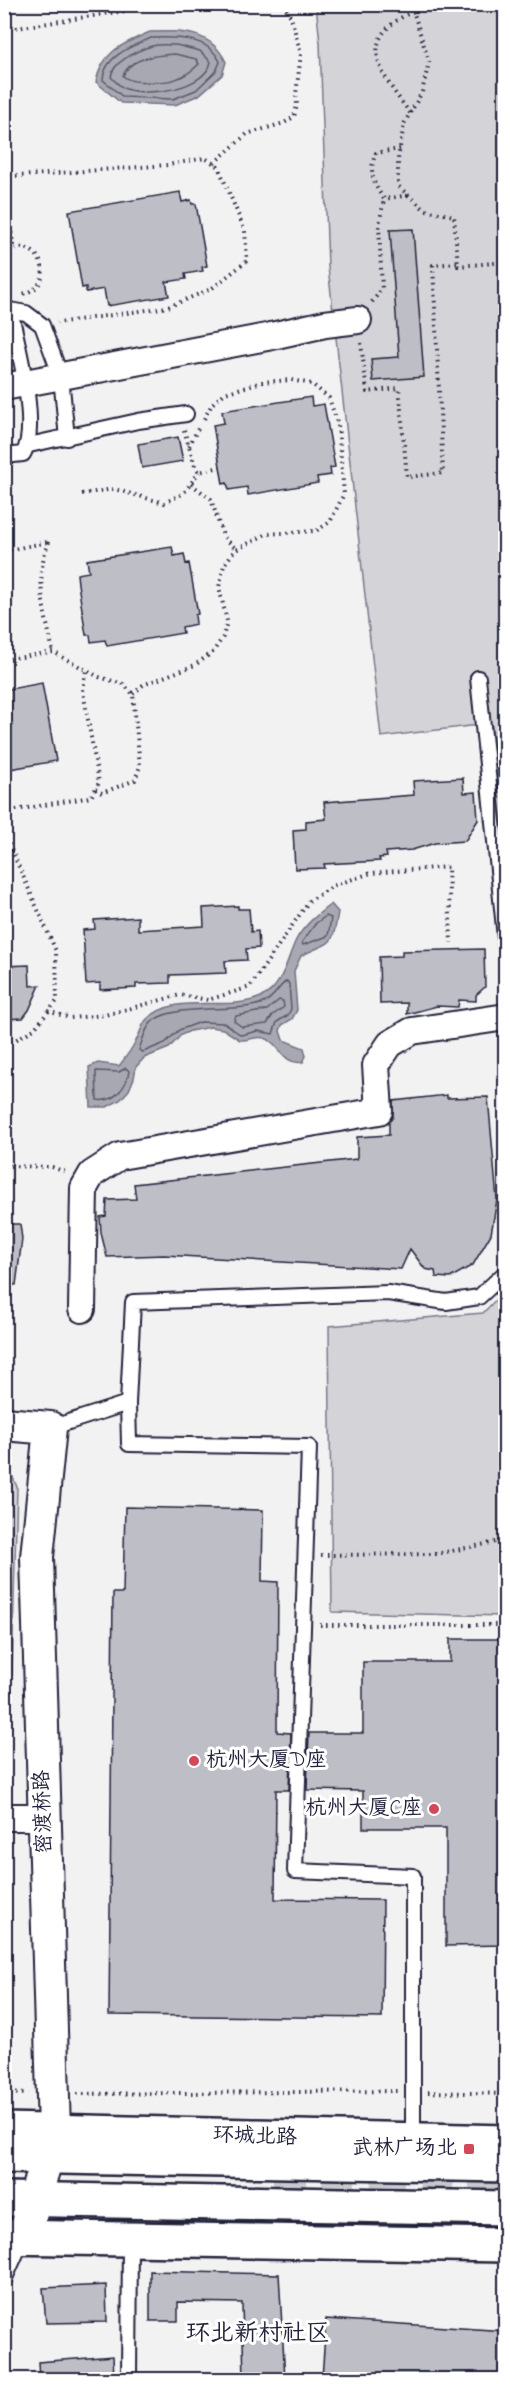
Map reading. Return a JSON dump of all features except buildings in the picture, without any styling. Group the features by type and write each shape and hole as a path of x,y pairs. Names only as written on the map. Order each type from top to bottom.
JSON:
{"main road":[{"name":"环城北路","path":"4,2130 50,2144 506,2165"},
{"name":"环城北路","path":"4,2157 50,2144 506,2142"},
{"path":"20,2199 506,2208"},
{"path":"14,2238 506,2245"}],"street":[{"path":"15,386 325,324 358,320"},
{"path":"82,1309 84,1188 92,1174 120,1156 379,1111 376,1065 390,1044 412,1031 506,1017"},
{"path":"4,1424 50,1428"},
{"name":"密渡桥路","path":"14,2238 20,2199 50,2144 53,2094 37,1557 50,1428"},
{"path":"4,1817 44,1817"}],"lane":[{"path":"29,445 15,386 7,310 26,313 42,325 61,377 67,438"},
{"path":"4,456 23,454 29,445 138,421 183,414"},
{"path":"478,678 506,947"},
{"path":"413,2141 413,1876 295,1871 309,1447 129,1444 128,1403 133,1302 388,1293 446,1302 479,1297 506,1272"},
{"path":"50,1428 128,1403"},
{"path":"4,2280 14,2238"},
{"path":"129,2379 130,2240"}],"path":[{"path":"4,30 124,11 141,4"},
{"path":"214,164 247,134 284,123 294,117 301,54 291,17 283,4"},
{"path":"411,4 429,62 422,92 404,124 398,186 425,210 454,216 458,266 506,262"},
{"path":"410,113 384,79 377,57 378,41 386,28 414,11"},
{"path":"400,149 376,153 370,165 374,185 384,199 379,225 382,289 358,320 367,392 399,388 407,477 443,473 433,265 458,263"},
{"path":"4,177 168,165 205,158 218,166 245,231 247,261 211,289 168,307 42,325"},
{"path":"4,191 14,248"},
{"path":"384,199 409,195"},
{"path":"4,254 14,248 29,249 35,253 43,266 41,280 37,286 24,294"},
{"path":"134,694 143,685 195,665 213,652 223,637 227,621 219,587 225,565 236,549 267,534 316,531 330,522 344,494 339,425 329,398 312,384 291,380 262,382 225,393 212,404 189,446"},
{"path":"183,414 189,446 199,472"},
{"path":"81,494 114,489 164,503 184,493 199,472 220,467"},
{"path":"191,484 211,499 223,536 236,549"},
{"path":"4,551 49,542 43,556 40,582 53,652"},
{"path":"4,660 53,652 99,677 123,684 134,694 140,766 138,773 135,780 102,793 95,789"},
{"path":"4,812 91,797 99,783 83,691 86,670"},
{"path":"4,833 57,951 57,1001 34,1029 15,1040 4,1042"},
{"path":"48,1011 70,1018 105,1015 180,995 208,1000 250,987 309,901 335,885 371,873 448,867 450,943"},
{"path":"4,1166 52,1167 88,1182"},
{"path":"305,1554 363,1556 436,1554 506,1540"},
{"path":"303,1625 506,1626"},
{"path":"4,2093 413,2091 506,2094"}],"shaded area":[{"path":"316,5 505,5 505,853 492,726 470,726 381,737 328,267 320,43"},
{"path":"505,1290 505,1616 332,1612 329,1326 483,1313"},
{"path":"5,1459 17,1487 12,1675 4,1675"}],"water":[{"path":"150,32 184,33 204,38 220,51 226,62 222,75 199,95 175,105 121,103 96,82 99,71 115,50"},
{"path":"331,904 338,912 332,939 325,945 301,956 294,971 297,1010 292,1019 282,1025 280,1031 283,1040 304,1048 306,1056 303,1062 290,1060 274,1044 264,1038 240,1040 223,1029 210,1027 190,1031 181,1035 169,1048 144,1058 136,1067 129,1090 120,1100 107,1107 91,1107 89,1067 98,1063 119,1066 133,1046 145,1021 159,1011 187,1004 247,1001 268,993 279,980 303,929"}],"tunnel":[{"path":"273,2188 506,2188"}],"place":[{"name":"杭州大厦D座","path":"194,1761"},
{"name":"杭州大厦C座","path":"434,1809"},
{"name":"武林广场北","path":"469,2149"}],"district":[{"name":"环北新村社区","path":"258,2334"}]}
